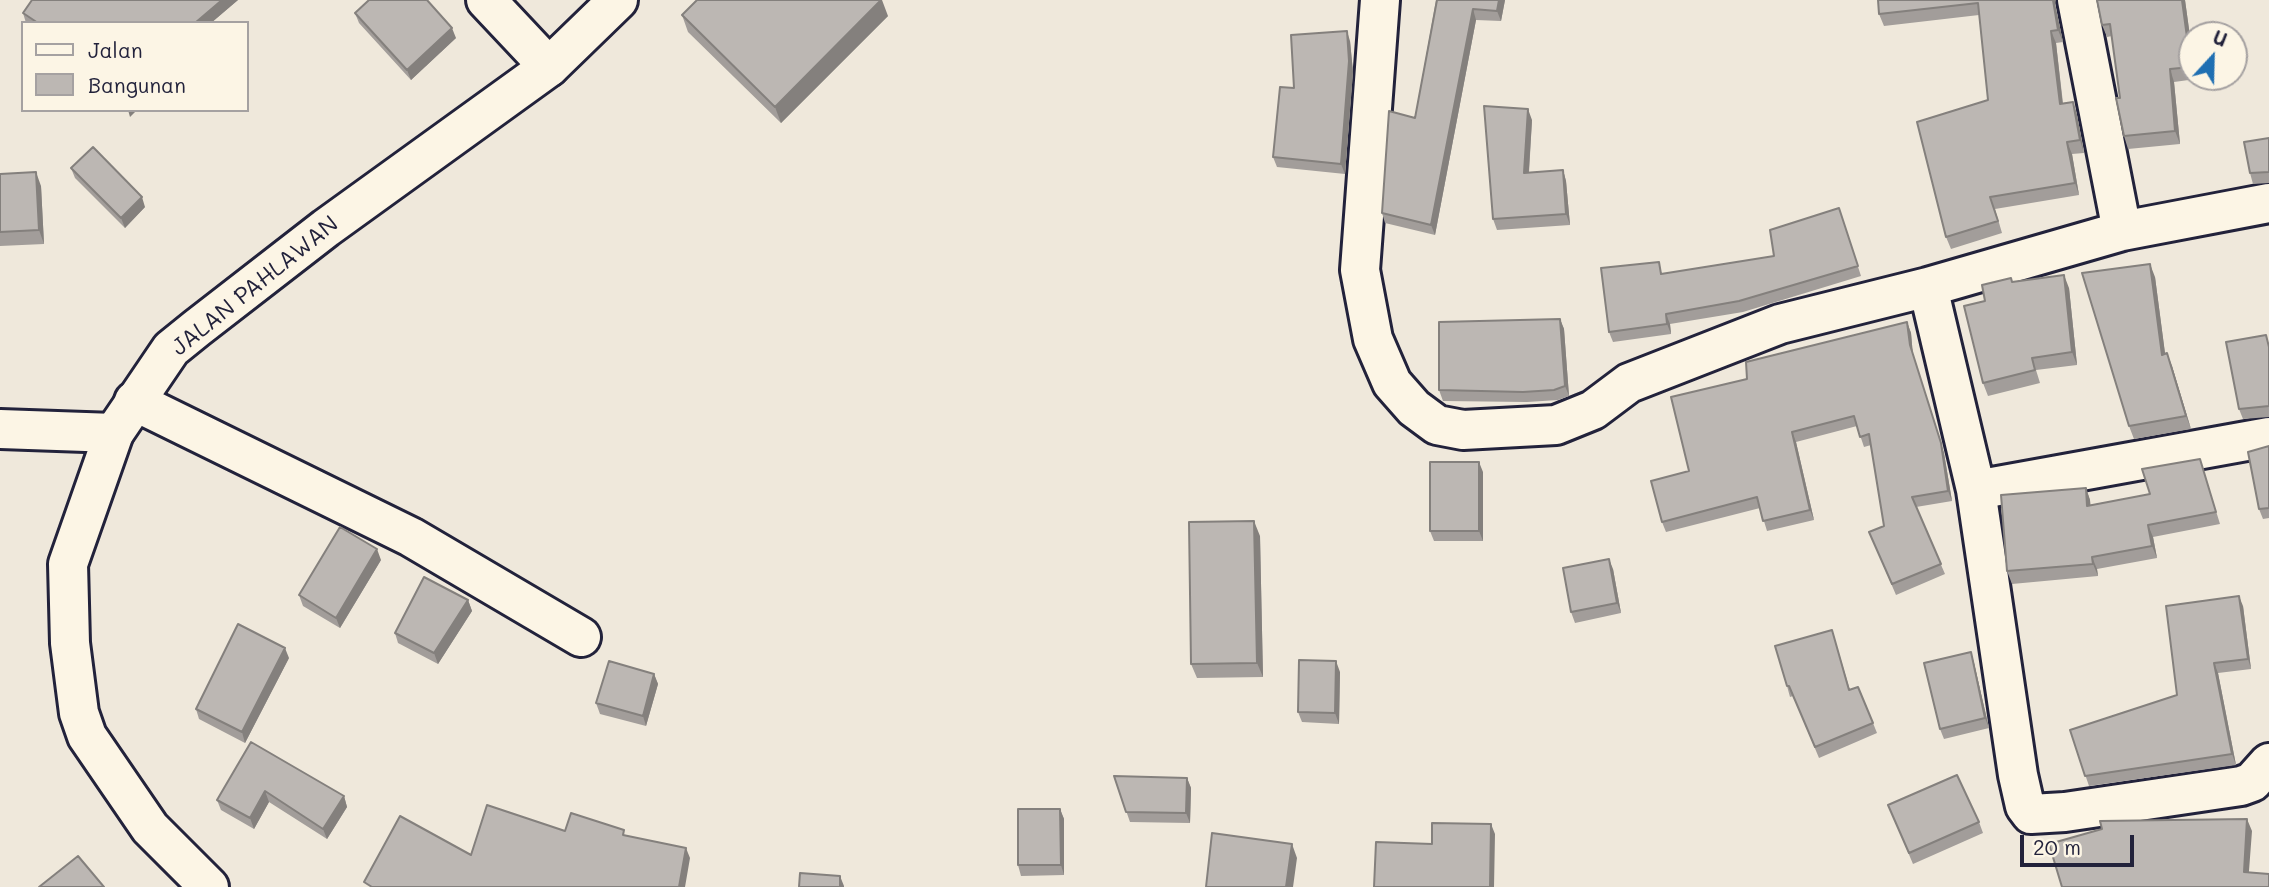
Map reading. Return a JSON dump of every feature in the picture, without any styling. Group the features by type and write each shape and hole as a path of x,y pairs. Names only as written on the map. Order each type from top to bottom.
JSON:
{"main road":[{"path":"486,0 549,66"},
{"name":"JALAN PAHLAWAN","path":"209,887 150,828 88,736 79,713 70,643 68,564 114,433 171,349 326,228 549,66 618,0"},
{"path":"1380,0 1360,270 1373,339 1392,383 1414,408 1437,425 1463,430 1556,425 1593,410 1629,383 1780,324 1928,287 2122,231 2269,203"},
{"path":"2077,0 2122,231"},
{"path":"1928,287 1976,490 2018,775 2025,806 2031,814 2065,813 2241,786 2252,782 2269,763"},
{"path":"134,401 411,537 581,637"},
{"path":"0,429 114,433"},
{"path":"1976,490 2269,437"}],"building":[{"path":"32,0 222,0 197,21 35,21 23,13"},
{"path":"369,0 427,0 452,28 407,70 355,13"},
{"path":"697,0 881,0 775,107 682,15"},
{"path":"1437,0 1499,0 1497,11 1473,9 1431,225 1382,213 1389,111 1415,118"},
{"path":"1878,0 2053,0 2058,30 2051,31 2060,104 2073,102 2080,140 2067,142 2075,183 1990,197 1998,221 1946,237 1917,122 1988,100 1978,3 1879,14"},
{"path":"2097,0 2182,0 2185,21 2178,21 2178,68 2170,69 2175,131 2124,136 2116,98 2120,98 2110,24 2102,25"},
{"path":"1347,31 1349,61 1341,164 1273,157 1280,87 1294,88 1291,35"},
{"path":"1484,106 1528,109 1524,173 1563,170 1566,214 1493,219"},
{"path":"2269,138 2269,172 2250,173 2244,142"},
{"path":"93,147 142,197 121,218 71,168"},
{"path":"36,172 39,230 0,232 0,174"},
{"path":"1839,208 1858,266 1739,301 1666,314 1667,324 1609,332 1601,268 1659,262 1661,274 1774,256 1770,230"},
{"path":"2150,264 2162,355 2167,353 2186,416 2129,426 2082,273"},
{"path":"2064,275 2072,352 2032,358 2035,370 1983,383 1964,306 1985,301 1982,285 2011,278 2012,282"},
{"path":"1560,319 1565,386 1554,390 1523,392 1439,390 1439,322"},
{"path":"1907,322 1910,345 1941,443 1948,491 1912,497 1941,564 1892,584 1869,532 1884,526 1869,434 1860,437 1854,416 1792,432 1810,510 1763,521 1757,497 1662,522 1651,481 1689,471 1671,397 1747,379 1746,362"},
{"path":"2266,335 2269,347 2269,406 2239,409 2226,342"},
{"path":"2269,446 2269,508 2259,509 2248,452"},
{"path":"2200,459 2216,512 2148,525 2152,546 2092,557 2093,564 2007,571 2001,495 2086,488 2087,506 2150,494 2142,469"},
{"path":"1430,462 1479,462 1479,531 1430,531"},
{"path":"1254,521 1257,663 1191,664 1189,522"},
{"path":"340,527 377,549 336,618 299,595"},
{"path":"1609,559 1617,603 1571,612 1563,568"},
{"path":"424,577 468,600 434,653 395,633"},
{"path":"2239,596 2248,659 2214,663 2232,754 2085,776 2070,730 2177,695 2166,606"},
{"path":"238,624 285,648 242,732 196,709"},
{"path":"1832,630 1849,690 1858,687 1873,723 1815,747 1787,686 1775,646"},
{"path":"1971,652 1985,718 1940,729 1924,663"},
{"path":"1299,660 1336,661 1335,713 1298,712"},
{"path":"609,661 654,674 643,716 596,703"},
{"path":"251,742 344,796 323,829 265,791 250,818 217,800"},
{"path":"1957,775 1979,822 1909,853 1888,805"},
{"path":"1114,776 1187,778 1186,813 1126,812"},
{"path":"487,805 565,831 571,813 624,830 623,835 686,848 679,887 372,887 364,882 400,816 471,855"},
{"path":"1018,809 1060,809 1061,865 1018,865"},
{"path":"2247,819 2244,872 2269,874 2269,887 2062,887 2049,844 2102,829 2100,821"},
{"path":"1432,823 1491,824 1490,887 1374,887 1376,842 1432,844"},
{"path":"1212,833 1292,844 1286,887 1206,887"},
{"path":"78,856 104,887 39,887"},
{"path":"800,873 840,876 840,887 799,887"}]}
